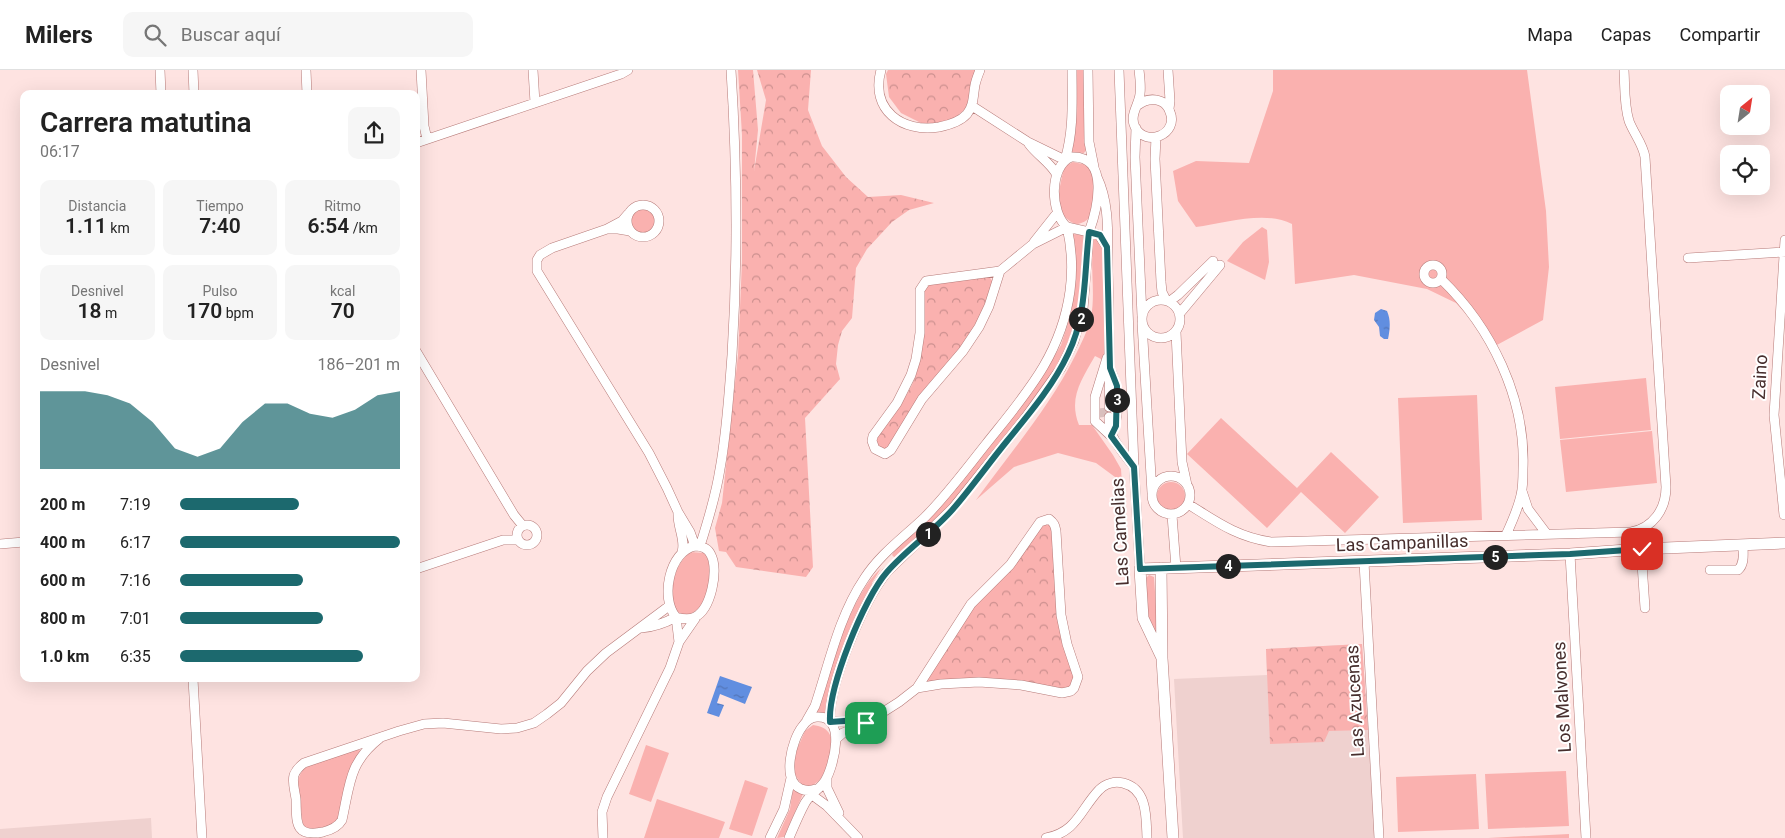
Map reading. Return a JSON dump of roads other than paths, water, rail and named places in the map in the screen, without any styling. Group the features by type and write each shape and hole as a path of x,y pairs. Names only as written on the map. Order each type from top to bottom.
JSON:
{"street":[{"path":"160,70 161,90"},
{"path":"193,70 194,90"},
{"path":"306,70 307,90"},
{"path":"421,70 424,126 427,139"},
{"path":"533,70 535,103"},
{"path":"420,142 621,74 628,70"},
{"path":"698,546 710,514 720,470 729,395 737,228 731,70"},
{"path":"881,70 877,82 881,102 893,117 907,125 925,128 946,126 957,122 965,116 972,106 975,84 980,70"},
{"path":"770,838 784,808 791,778 791,752 799,731 808,720 815,706 849,606 863,580 883,556 925,516 959,478 1045,367 1058,341 1067,310 1072,263 1067,227 1057,213 1055,193 1059,168 1066,160 1071,140 1072,70"},
{"path":"830,722 833,692 862,614 880,581 953,508 1026,417 1061,368 1074,341 1083,309 1089,232 1096,214 1098,200 1096,173 1089,142 1088,70"},
{"name":"Las Camelias","path":"1120,70 1134,467 1143,618 1162,658"},
{"path":"1139,70 1140,94 1133,116 1136,128 1135,157 1152,500 1159,511 1172,515 1184,510 1190,498 1182,462 1176,332"},
{"path":"1168,70 1170,101 1168,109"},
{"path":"1188,504 1240,535 1271,542 1637,531 1655,518 1664,505 1666,496 1645,157 1626,111 1624,70"},
{"path":"1136,128 1145,136 1156,137 1167,131 1172,119 1168,109 1160,101 1153,99 1138,105"},
{"path":"972,106 1028,142 1066,160 1079,157 1086,159 1096,173 1106,205 1110,368 1106,412 1110,431 1134,467"},
{"path":"1156,137 1155,159 1162,292 1168,301 1177,307 1180,313 1180,326 1171,336 1160,338 1148,333 1142,319 1144,310 1152,302 1157,300 1168,301 1178,295 1217,263 1180,313"},
{"path":"1028,142 1035,152 1054,168 1057,175"},
{"path":"603,838 601,822 605,802 670,668 679,642 708,600 714,578 712,555 698,546 678,512 674,500 649,453 538,271 537,260 546,250 607,229 622,221 636,206 647,206 656,212 659,223 654,233 650,236 639,237 630,231 618,228 607,229"},
{"path":"1033,244 1057,213"},
{"path":"628,214 626,222 630,231"},
{"path":"1000,270 986,314 973,336 922,400 896,444 885,454 880,452 873,446 873,436 897,403 911,375 916,359 920,333 919,298 922,285 926,281 1000,270 1033,244 1067,227 1100,235 1107,247"},
{"name":"Zaino","path":"1784,514 1774,415 1785,240"},
{"path":"1688,258 1784,252"},
{"path":"1440,279 1456,294 1478,321 1504,369 1515,401 1524,451 1522,491 1506,534"},
{"path":"1109,351 1095,397 1095,421 1110,431"},
{"path":"420,358 523,526"},
{"path":"1110,368 1117,386 1116,426 1110,431"},
{"path":"1152,493 1157,481 1170,476 1182,480 1187,485"},
{"path":"1522,491 1528,508 1546,533"},
{"path":"678,512 677,523 684,543 682,552 673,568 668,590 669,606 676,617 679,642"},
{"path":"1172,515 1176,568"},
{"path":"836,738 842,733 872,719 918,688 971,604 1010,564 1040,522 1049,519 1055,524 1062,622 1078,677 1074,688 1071,691 1062,693 1021,685 979,682 940,684 918,688"},
{"path":"420,569 503,540 518,540 526,546 532,545 537,540 537,533 533,527 523,526 518,530 518,540"},
{"path":"0,544 20,542"},
{"name":"Las Campanillas","path":"1140,569 1570,554 1785,543"},
{"path":"1710,570 1738,570 1743,562 1743,545"},
{"path":"682,552 686,548 698,546"},
{"path":"1642,549 1645,608"},
{"name":"Los Malvones","path":"1570,554 1586,838"},
{"path":"883,556 893,566"},
{"name":"Las Azucenas","path":"1364,562 1379,838"},
{"name":"Las Camelias","path":"1161,568 1162,658 1173,838"},
{"path":"380,738 365,752 353,772 340,823 313,836 304,835 296,822 294,776 300,766 399,731 433,723 501,729 517,728 534,722 561,703 584,675 606,653 669,606"},
{"path":"642,628 648,628 676,617 687,619 697,616"},
{"path":"193,682 202,838"},
{"path":"789,838 811,791 824,783 833,763 836,738 833,726 822,717 808,720"},
{"path":"830,722 872,719"},
{"path":"827,777 829,794 844,822"},
{"path":"791,778 795,785 811,791 858,838"},
{"path":"1046,838 1070,828 1104,786 1112,782 1120,782 1135,788 1141,796 1145,809 1147,838"}],"water":[{"path":"1381,309 1387,311 1389,318 1388,339 1380,336 1379,327 1374,320 1375,313"},
{"path":"720,676 752,687 745,704 720,694 717,703 724,705 719,717 707,713"}],"tunnel":[{"path":"1103,408 1104,417"}]}
